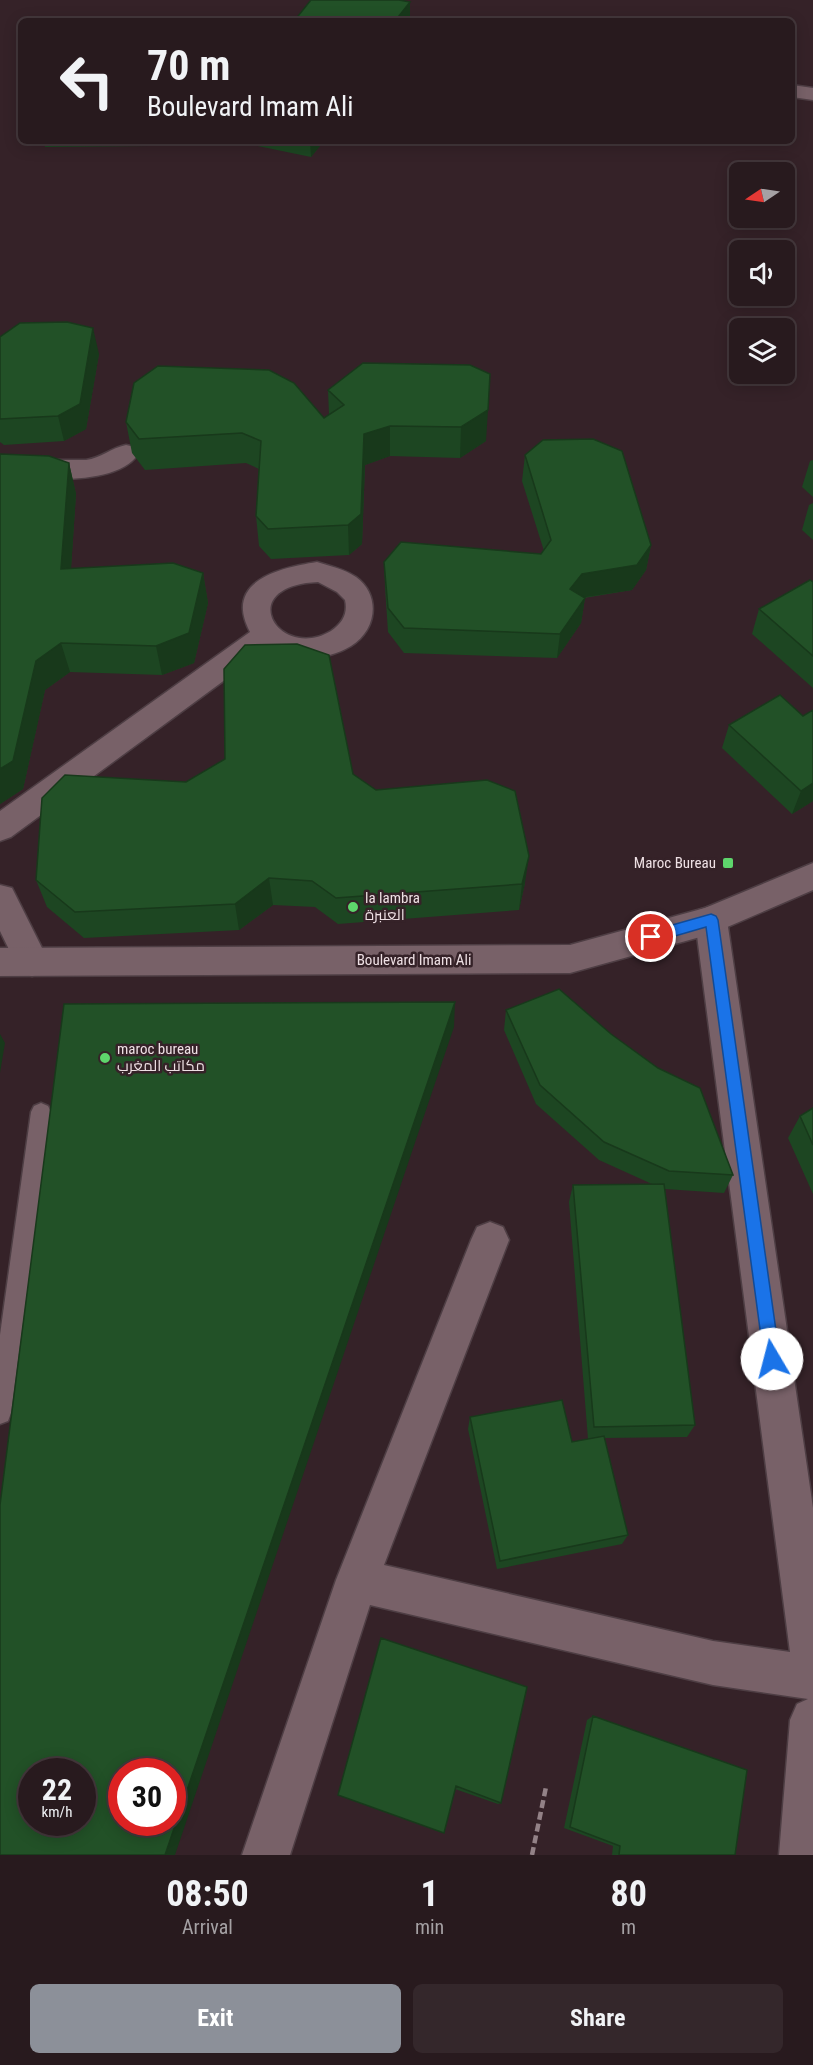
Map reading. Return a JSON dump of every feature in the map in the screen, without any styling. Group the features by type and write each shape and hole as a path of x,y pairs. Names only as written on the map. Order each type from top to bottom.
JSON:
{"street":[{"path":"795,91 813,94"},
{"path":"0,469 86,469 107,465 126,453"},
{"path":"0,828 266,635"},
{"name":"Boulevard Imam Ali","path":"16,962 570,959 711,920 813,876"},
{"path":"0,898 16,962"},
{"path":"711,920 813,1660"},
{"path":"266,1855 357,1580 490,1240"},
{"path":"357,1580 713,1663 813,1678"},
{"path":"803,1855 813,1720"}],"lane":[{"path":"0,1413 41,1112"}],"path":[{"path":"532,1855 546,1787"}],"building":[{"path":"311,0 410,2 397,18 296,18"},
{"path":"67,322 93,328 80,404 58,416 0,419 0,337 20,323"},
{"path":"363,363 470,365 490,374 488,410 461,427 390,426 364,434 361,514 348,525 268,529 256,516 261,441 242,433 139,439 126,422 134,383 158,366 269,370 294,383 324,418 344,405 328,390"},
{"path":"593,439 622,451 651,545 637,565 582,574 570,589 585,598 560,634 404,628 388,608 384,562 401,542 541,554 551,540 525,455 543,440"},
{"path":"0,454 49,456 69,463 61,569 173,563 203,573 189,633 156,646 61,643 36,661 13,761 0,769"},
{"path":"810,580 813,582 813,656 759,609"},
{"path":"297,644 329,655 353,774 376,790 487,780 515,791 529,856 522,884 336,898 312,881 269,878 235,904 75,912 36,880 42,798 65,775 186,782 225,759 224,669 245,645"},
{"path":"780,695 803,716 813,710 813,783 801,791 729,725"},
{"path":"559,989 611,1034 658,1068 700,1088 733,1175 669,1171 604,1142 540,1085 506,1010"},
{"path":"455,1002 186,1793 186,1758 108,1758 108,1836 171,1836 165,1855 0,1855 0,1505 64,1004"},
{"path":"813,1108 813,1145 800,1116"},
{"path":"664,1184 695,1425 594,1427 573,1185"},
{"path":"562,1400 572,1442 604,1436 628,1535 500,1561 470,1417"},
{"path":"381,1638 527,1687 501,1803 456,1786 444,1833 338,1795"},
{"path":"593,1716 747,1770 735,1855 619,1855 620,1846 570,1827"}],"place":[{"name":"Maroc Bureau","path":"728,863"},
{"name":"la lambra العنبرة","path":"353,907"},
{"name":"maroc bureau مكاتب المغرب","path":"105,1058"}],"route":[{"path":"651,937 711,920 772,1359"}]}
